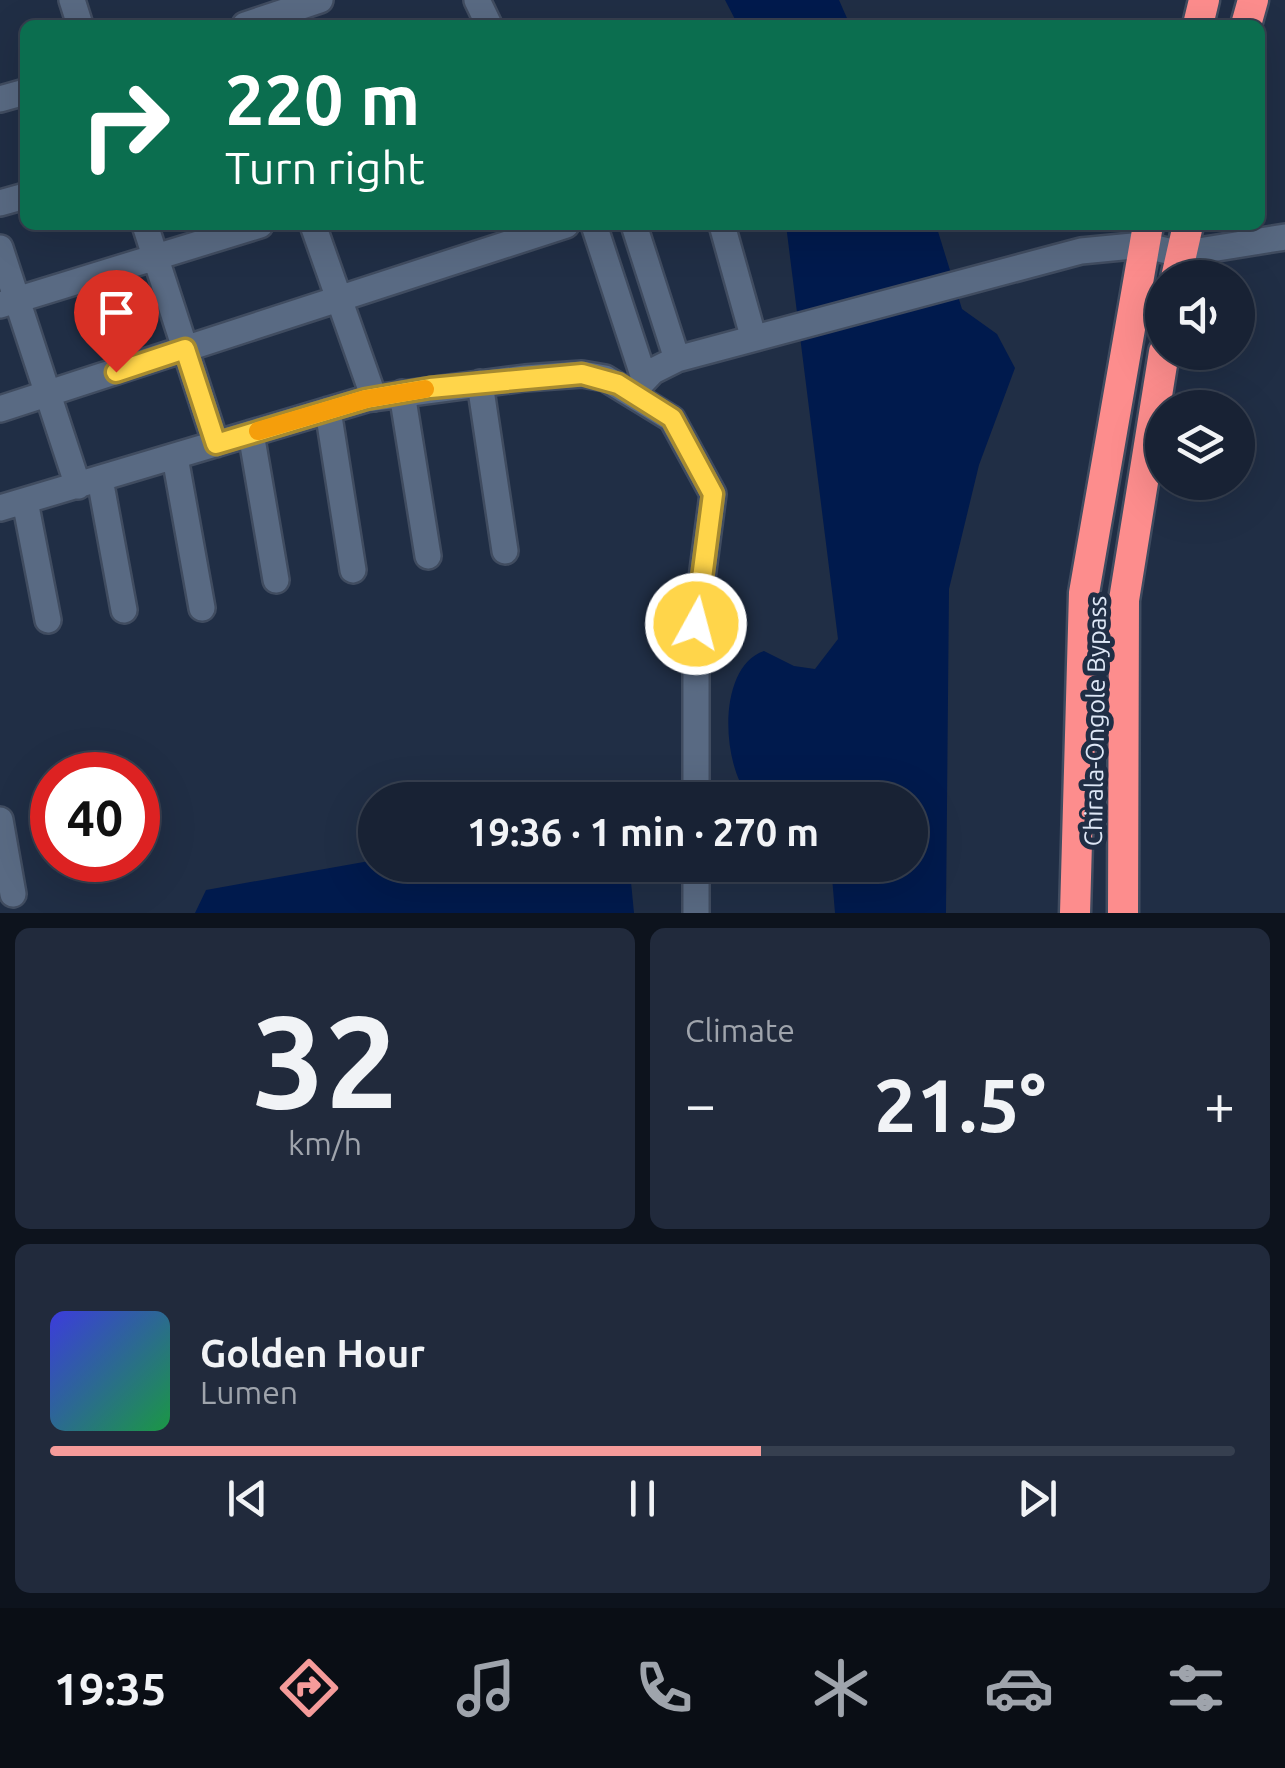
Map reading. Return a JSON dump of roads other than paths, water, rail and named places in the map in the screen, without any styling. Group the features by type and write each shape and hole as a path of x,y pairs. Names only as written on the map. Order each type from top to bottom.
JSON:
{"highway":[{"path":"1075,913 1084,593 1145,235"},
{"name":"Chirala-Ongole Bypass","path":"1123,913 1124,600 1161,370"}],"street":[{"path":"262,20 320,0"},
{"path":"147,230 216,444"},
{"path":"8,302 244,230"},
{"path":"315,230 374,398"},
{"path":"0,409 551,230"},
{"path":"595,230 639,385 672,418 713,494 696,624 696,782"},
{"path":"636,230 677,359"},
{"path":"723,230 753,336"},
{"path":"48,620 12,505 374,398 582,374 639,385 677,359 782,327 1145,235 1181,252 1285,237"},
{"path":"0,248 8,302 89,482 124,610"},
{"path":"480,383 505,551"},
{"path":"402,393 428,556"},
{"path":"328,410 353,570"},
{"path":"251,433 276,580"},
{"path":"175,457 202,608"},
{"path":"0,820 13,894"},
{"path":"696,882 696,913"}],"water":[{"path":"725,0 839,0 848,20 735,20"},
{"path":"787,230 938,230 962,309 997,334 1015,368 979,465 949,589 946,913 835,913 832,882 928,882 928,782 741,782 734,766 728,720 731,697 748,661 764,651 794,666 815,669 838,639"},
{"path":"358,863 358,882 631,882 634,913 195,913 206,890"}]}
